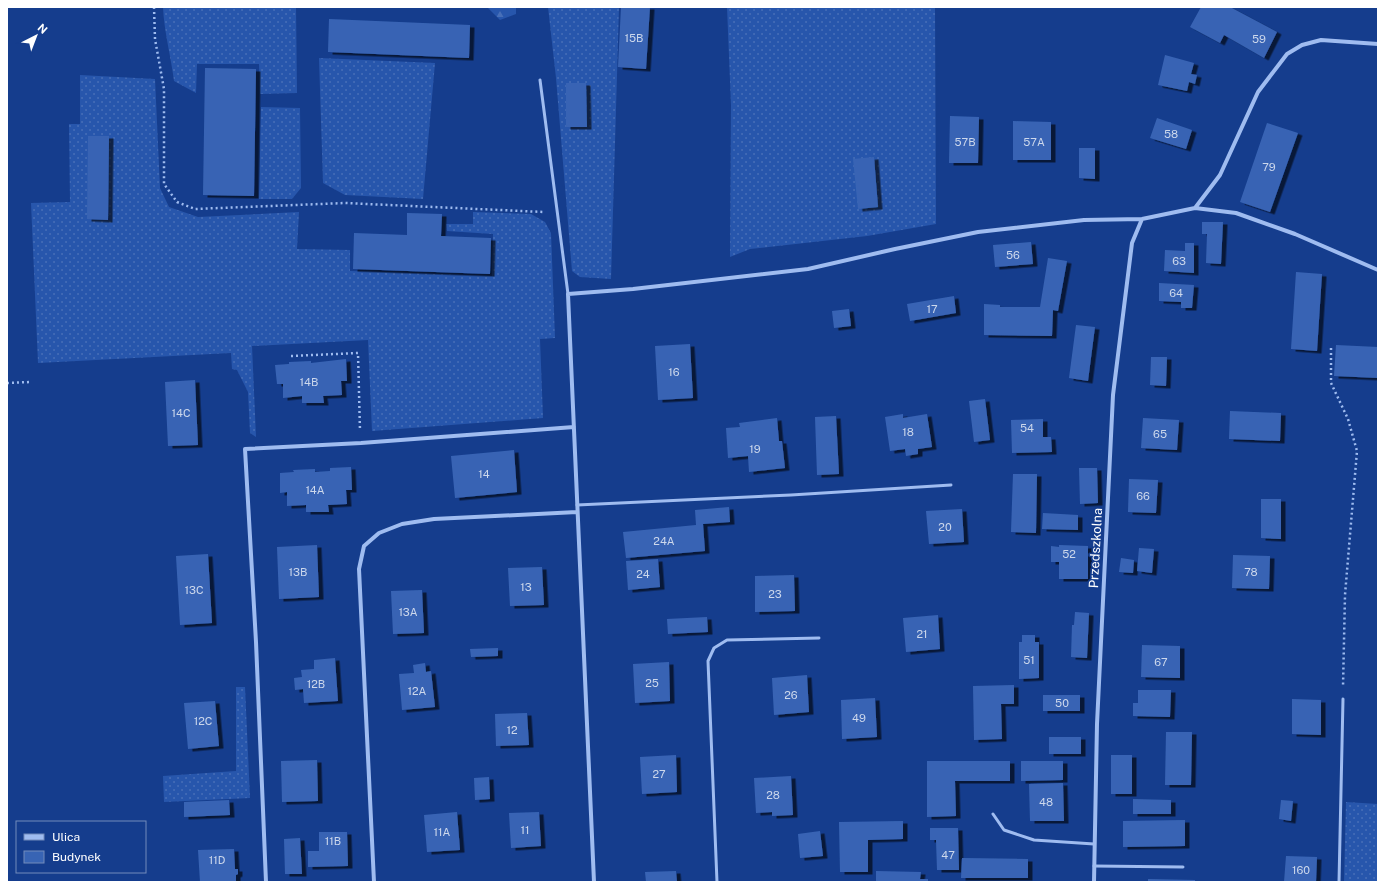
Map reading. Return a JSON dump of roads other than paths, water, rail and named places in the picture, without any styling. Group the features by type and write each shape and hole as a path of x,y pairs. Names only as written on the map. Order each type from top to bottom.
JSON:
{"street":[{"path":"1195,208 1220,175 1258,92 1287,54 1302,45 1321,40 1378,44"},
{"path":"594,882 568,294 633,289 808,269 978,232 1084,220 1142,219 1195,208 1236,213 1295,234 1378,270"},
{"name":"Przedszkolna","path":"1094,882 1096,724 1113,395 1132,242 1142,219"},
{"path":"266,882 256,642 245,449 361,443 574,427"},
{"path":"374,882 359,569 364,546 379,534 402,524 434,519 577,512"}],"lane":[{"path":"540,80 556,212 568,294"},
{"path":"577,505 791,495 950,485"},
{"path":"718,882 708,661 714,648 727,640 819,638"},
{"path":"1339,882 1343,699"},
{"path":"993,814 1004,830 1034,840 1094,844"},
{"path":"1094,866 1183,867"}]}
